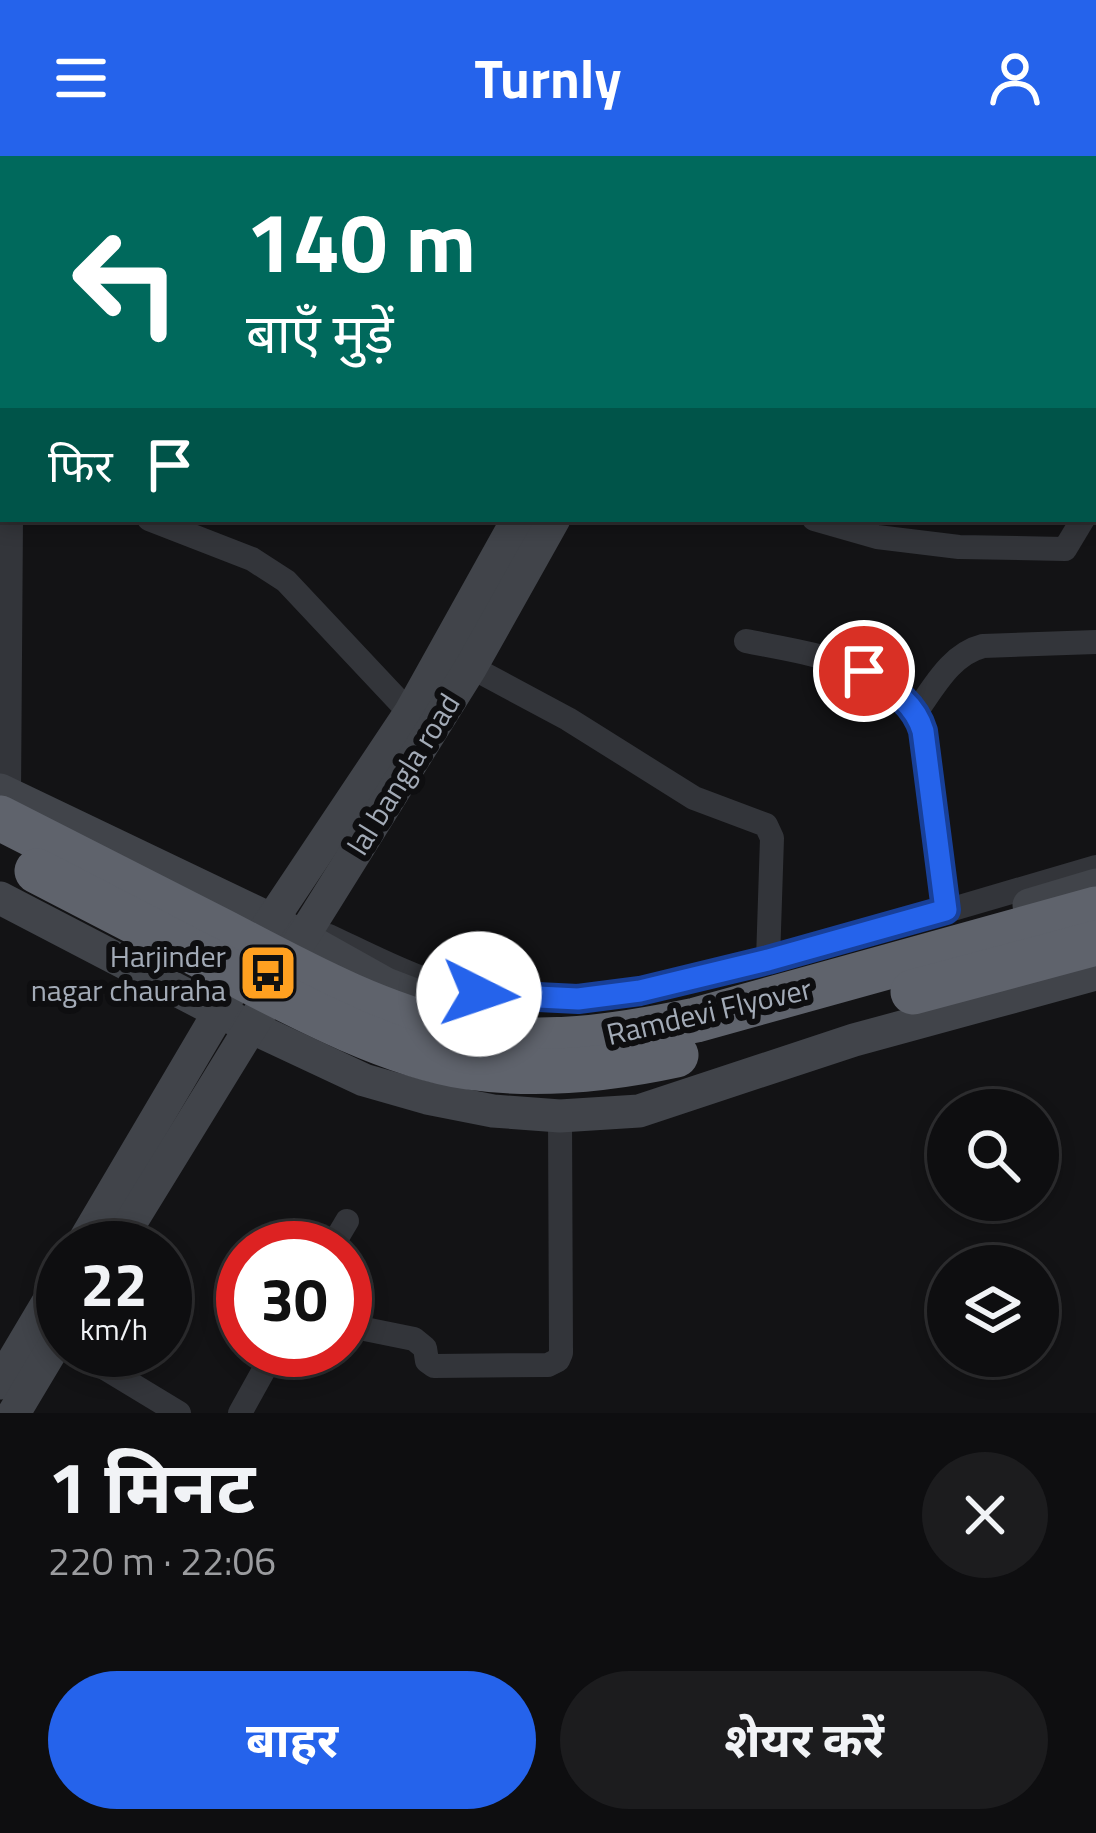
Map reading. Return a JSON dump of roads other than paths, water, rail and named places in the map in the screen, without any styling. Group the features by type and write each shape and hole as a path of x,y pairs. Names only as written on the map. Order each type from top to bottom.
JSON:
{"highway":[{"name":"Ramdevi Flyover","path":"3,801 300,972 417,1020 500,1038 566,1040 696,1020 1096,909"},
{"name":"Ramdevi Flyover","path":"0,853 350,1029 421,1055 514,1072 586,1071 724,1044 1096,943"}],"main road":[{"name":"lal bangla road","path":"144,1171 219,1012 270,919 410,713 516,522"},
{"name":"lal bangla road","path":"144,1171 252,1028 304,932 471,667 552,522"},
{"path":"3,801 304,932 386,984 442,1008 509,1020 609,1022 1096,885"},
{"path":"0,898 219,1012 364,1080 493,1111 560,1116 639,1111 854,1040 1096,974"},
{"path":"102,1221 144,1171"},
{"path":"125,1221 144,1171"},
{"path":"8,1397 36,1365"}],"street":[{"path":"3,801 11,522"},
{"path":"157,522 252,559 286,581 410,713"},
{"path":"824,522 877,537 959,548 1065,549 1082,522"},
{"path":"746,641 831,658 864,671 916,712 923,731 946,910"},
{"path":"916,712 967,650 1096,642"},
{"path":"471,667 568,718 682,792 766,825 772,838 768,960"},
{"path":"304,932 414,975 479,994 578,999 640,991 768,960 1096,867"},
{"path":"372,1330 414,1339 434,1366 548,1365 558,1360 560,1116"},
{"path":"121,1377 179,1413"},
{"path":"240,1413 260,1377"}],"place":[{"name":"Harjinder nagar chauraha","path":"268,973"}]}
